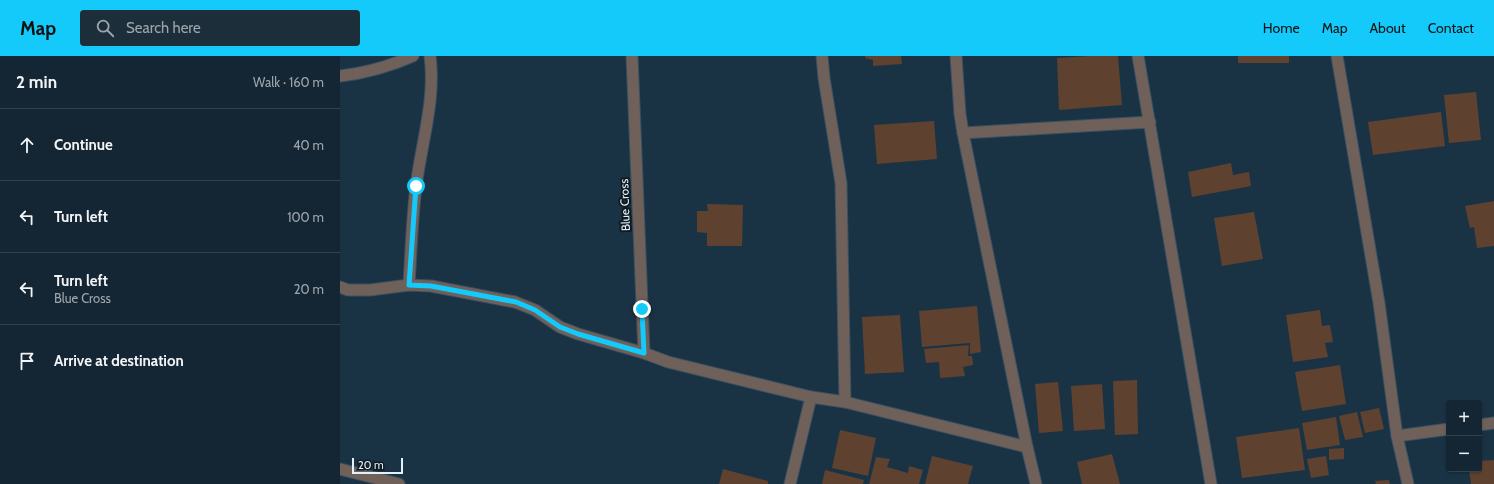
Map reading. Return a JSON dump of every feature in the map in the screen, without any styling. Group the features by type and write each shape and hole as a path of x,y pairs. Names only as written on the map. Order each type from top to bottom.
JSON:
{"street":[{"path":"340,76 364,74 396,64 413,56"},
{"path":"409,285 416,186 431,89 432,73 430,56"},
{"name":"Blue Cross","path":"632,56 644,353"},
{"path":"822,56 824,78 841,184 845,402"},
{"path":"956,56 960,114 963,132 1027,447 1036,484"},
{"path":"1138,56 1211,484"},
{"path":"1337,56 1379,302 1397,436 1408,484"},
{"path":"963,132 1150,122"},
{"path":"340,287 348,290 370,290 409,285 431,286 516,302 535,310 560,327 668,362 811,397 845,402 1027,447"},
{"path":"790,484 811,397"},
{"path":"1482,425 1494,423"},
{"path":"1397,436 1446,429"},
{"path":"340,469 399,484"}],"building":[{"path":"865,56 901,56 902,64 873,66 873,60 865,58"},
{"path":"1118,56 1122,105 1059,110 1057,58"},
{"path":"1238,56 1289,56 1289,63 1238,63"},
{"path":"1476,92 1481,140 1449,143 1444,95"},
{"path":"1441,112 1445,146 1373,155 1368,122"},
{"path":"934,121 937,159 877,164 874,125"},
{"path":"1231,163 1233,175 1249,172 1251,186 1192,197 1188,172"},
{"path":"1494,201 1494,246 1477,248 1474,227 1470,228 1465,206"},
{"path":"707,204 743,205 742,246 707,246 707,233 697,232 697,211 708,211"},
{"path":"1254,212 1263,259 1222,266 1214,218"},
{"path":"977,306 981,352 970,354 970,343 922,347 919,311"},
{"path":"1320,310 1322,326 1330,325 1333,342 1325,343 1328,357 1293,362 1286,315"},
{"path":"900,315 904,372 865,374 862,317"},
{"path":"969,345 968,356 972,356 973,365 963,367 965,376 940,378 939,362 926,363 924,349"},
{"path":"1340,365 1346,404 1302,411 1295,372"},
{"path":"1137,380 1138,434 1115,435 1113,381"},
{"path":"1058,382 1063,431 1039,433 1035,384"},
{"path":"1102,384 1105,429 1074,431 1071,386"},
{"path":"1379,408 1384,429 1365,433 1360,412"},
{"path":"1357,412 1363,437 1345,440 1339,416"},
{"path":"1336,417 1340,445 1307,450 1302,423"},
{"path":"1299,428 1305,470 1242,478 1236,437"},
{"path":"840,430 876,438 868,476 832,468"},
{"path":"1344,448 1344,459 1329,460 1329,449"},
{"path":"1112,454 1120,484 1082,484 1077,462"},
{"path":"932,456 973,466 968,484 925,484"},
{"path":"1326,456 1329,475 1311,478 1307,459"},
{"path":"876,457 890,459 887,467 908,473 909,466 923,470 919,484 869,484"},
{"path":"1494,460 1494,484 1471,484 1469,472 1482,472 1482,461"},
{"path":"723,469 768,481 768,484 719,484"},
{"path":"825,470 864,480 863,484 822,484"},
{"path":"1389,480 1390,484 1376,484 1375,481"}],"route":[{"path":"416,186 409,285 431,286 516,302 535,310 560,327 578,334 644,353 642,309"}]}
